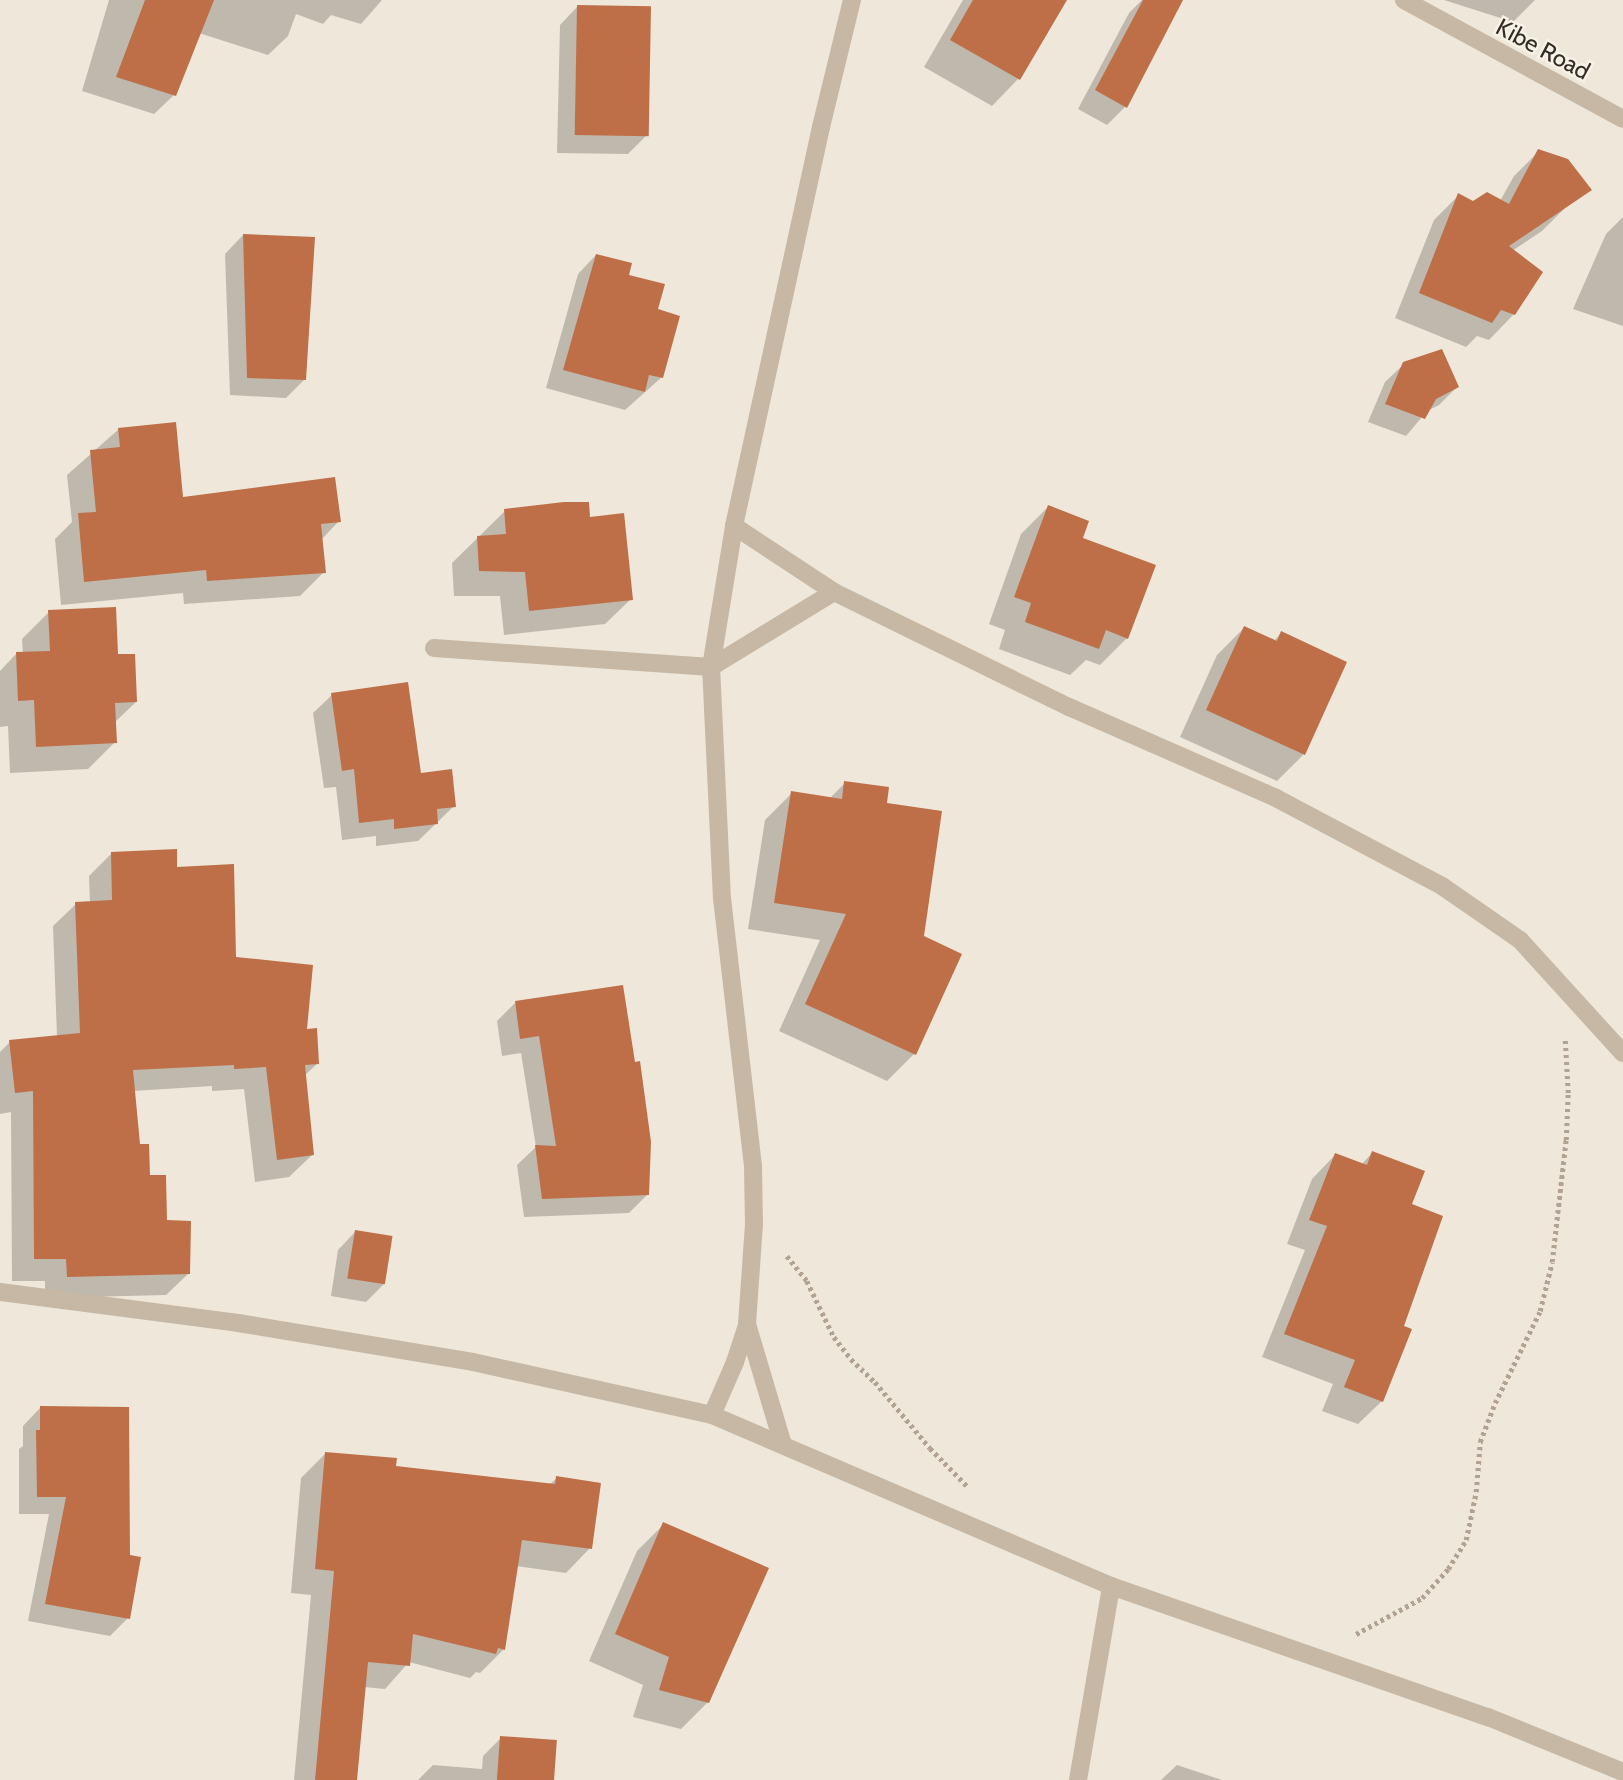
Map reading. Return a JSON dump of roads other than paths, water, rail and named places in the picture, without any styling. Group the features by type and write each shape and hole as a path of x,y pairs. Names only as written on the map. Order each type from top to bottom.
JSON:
{"street":[{"path":"712,1415 735,1362 747,1324 754,1224 753,1166 722,899 711,667 734,526 821,127 852,0"},
{"name":"Kibe Road","path":"1404,0 1623,119"},
{"path":"734,526 834,592 1069,706 1276,798 1442,886 1520,940 1562,982 1623,1053"},
{"path":"434,648 711,667 834,592"},
{"path":"0,1292 238,1324 473,1362 712,1415 1111,1586 1488,1717 1623,1772"},
{"path":"747,1324 783,1445"},
{"path":"1078,1780 1111,1586"}]}
